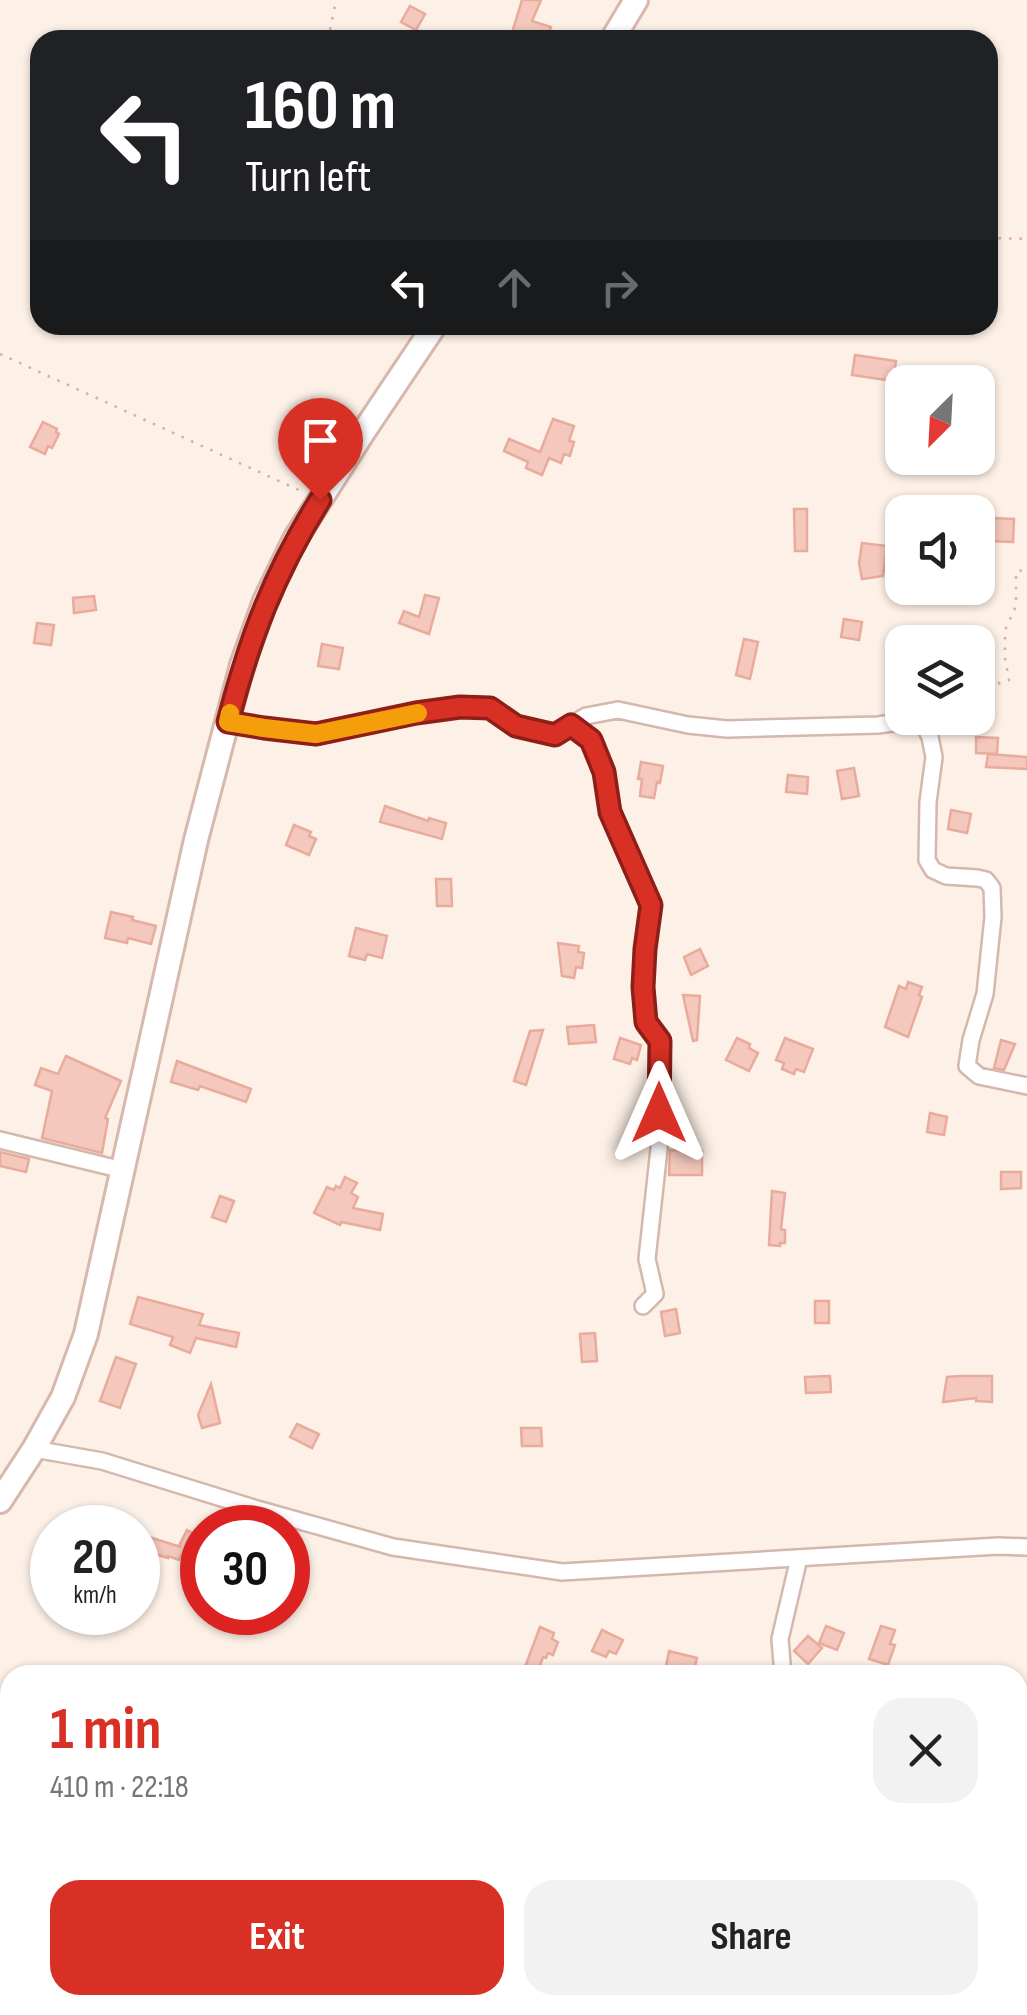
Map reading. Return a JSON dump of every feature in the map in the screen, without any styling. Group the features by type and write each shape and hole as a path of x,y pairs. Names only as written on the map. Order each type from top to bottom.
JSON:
{"street":[{"path":"618,30 636,0"},
{"path":"0,1501 63,1397 86,1334 196,840 242,665 265,601 295,539 428,335"},
{"path":"228,722 316,734 460,707 490,708 516,726 555,735 586,716 618,710 727,729 878,725 913,720 924,725 934,757 927,860 933,870 946,876 986,880 992,888 985,994 967,1066 979,1076 1027,1086"},
{"path":"571,725 591,740 604,772 610,812 651,905 643,987 646,1022 660,1041 659,1150 648,1259 655,1294 643,1306"},
{"path":"0,1140 123,1170"},
{"path":"34,1448 102,1461 393,1547 562,1572 998,1546 1027,1548"},
{"path":"782,1665 780,1638 799,1558"}],"path":[{"path":"330,30 336,0"},
{"path":"998,240 1027,239"},
{"path":"0,354 320,500"},
{"path":"995,685 1009,680 1005,630 1016,606 1016,572 1027,569"}],"building":[{"path":"522,0 541,0 532,21 551,27 550,30 513,30"},
{"path":"410,6 425,14 416,30 401,22"},
{"path":"855,355 896,361 895,365 885,365 885,380 852,375"},
{"path":"553,419 574,426 570,456 564,454 561,463 549,458 542,475 526,468 528,462 504,451 509,439 540,452"},
{"path":"43,422 59,434 45,454 30,447"},
{"path":"794,509 807,509 807,551 795,551"},
{"path":"995,518 1014,519 1013,542 995,541"},
{"path":"862,543 885,546 883,576 862,579"},
{"path":"425,595 439,598 429,634 399,623 404,611 419,617"},
{"path":"94,596 96,610 74,613 73,598"},
{"path":"844,619 862,622 859,640 841,637"},
{"path":"37,623 54,625 51,645 34,643"},
{"path":"744,639 758,642 750,679 736,675"},
{"path":"322,644 343,648 339,669 318,666"},
{"path":"976,737 998,738 997,754 976,753"},
{"path":"988,754 1027,757 1027,769 986,767"},
{"path":"641,762 663,766 654,798 640,796"},
{"path":"854,768 859,796 842,799 837,771"},
{"path":"788,775 808,777 807,794 786,792"},
{"path":"385,806 446,823 442,839 380,822"},
{"path":"951,810 971,814 967,833 948,829"},
{"path":"294,825 311,832 309,836 316,839 309,855 286,845"},
{"path":"436,879 451,879 452,906 437,906"},
{"path":"111,912 156,926 151,944 105,938"},
{"path":"356,928 387,936 382,958 367,954 365,960 349,956"},
{"path":"558,943 579,946 578,952 584,953 582,968 576,967 574,978 562,976"},
{"path":"700,949 708,966 691,975 684,957"},
{"path":"908,982 922,987 922,997 908,1037 885,1027 899,986 906,989"},
{"path":"683,995 700,996 697,1040 693,1041"},
{"path":"594,1025 596,1042 569,1044 567,1027"},
{"path":"543,1030 526,1085 514,1081 530,1031"},
{"path":"620,1038 641,1045 637,1060 632,1058 630,1064 614,1059"},
{"path":"737,1038 758,1053 749,1071 726,1060"},
{"path":"785,1038 813,1049 804,1072 796,1069 794,1074 782,1069 784,1063 776,1060"},
{"path":"1001,1040 1015,1044 1004,1070 994,1068"},
{"path":"66,1056 121,1081 105,1118 108,1119 102,1153 42,1138 52,1091 35,1085 41,1068 58,1074"},
{"path":"177,1061 251,1089 246,1102 200,1086 198,1090 171,1082"},
{"path":"930,1113 947,1117 944,1135 927,1132"},
{"path":"670,1150 702,1151 702,1175 669,1175"},
{"path":"0,1152 29,1159 26,1172 0,1166"},
{"path":"1001,1172 1021,1172 1021,1188 1001,1189"},
{"path":"345,1177 357,1183 351,1193 358,1197 353,1208 383,1214 380,1230 341,1222 340,1225 314,1213 327,1187 340,1188"},
{"path":"772,1191 785,1193 781,1229 785,1230 785,1243 780,1246 769,1245"},
{"path":"220,1196 234,1201 226,1222 212,1217"},
{"path":"138,1297 203,1314 199,1325 239,1333 236,1347 196,1338 190,1353 170,1345 173,1337 130,1324"},
{"path":"815,1301 829,1301 829,1323 815,1323"},
{"path":"676,1309 680,1333 665,1336 661,1312"},
{"path":"595,1333 597,1361 582,1362 580,1334"},
{"path":"116,1357 136,1364 120,1408 100,1401"},
{"path":"830,1376 831,1392 806,1393 805,1377"},
{"path":"992,1376 992,1402 976,1398 943,1402 947,1377"},
{"path":"211,1384 220,1423 202,1428 198,1415"},
{"path":"297,1424 319,1434 312,1448 290,1437"},
{"path":"521,1428 541,1428 542,1446 522,1446"},
{"path":"160,1540 180,1547 179,1560 160,1556"},
{"path":"826,1626 844,1633 837,1650 819,1643"},
{"path":"881,1626 895,1630 888,1665 869,1659"},
{"path":"540,1627 554,1633 552,1639 558,1642 553,1655 548,1653 540,1665 526,1665"},
{"path":"602,1630 623,1640 616,1654 609,1651 606,1657 592,1651"},
{"path":"808,1636 822,1648 808,1664 794,1651"},
{"path":"669,1651 697,1658 695,1665 666,1665"}],"slow traffic":[{"path":"230,713 228,722 316,734 418,713"}],"route":[{"path":"320,500 295,539 265,601 242,665 228,722 316,734 438,710 490,708 516,726 555,735 571,725 591,740 604,772 610,812 651,905 643,987 646,1022 660,1041 659,1113"}]}
